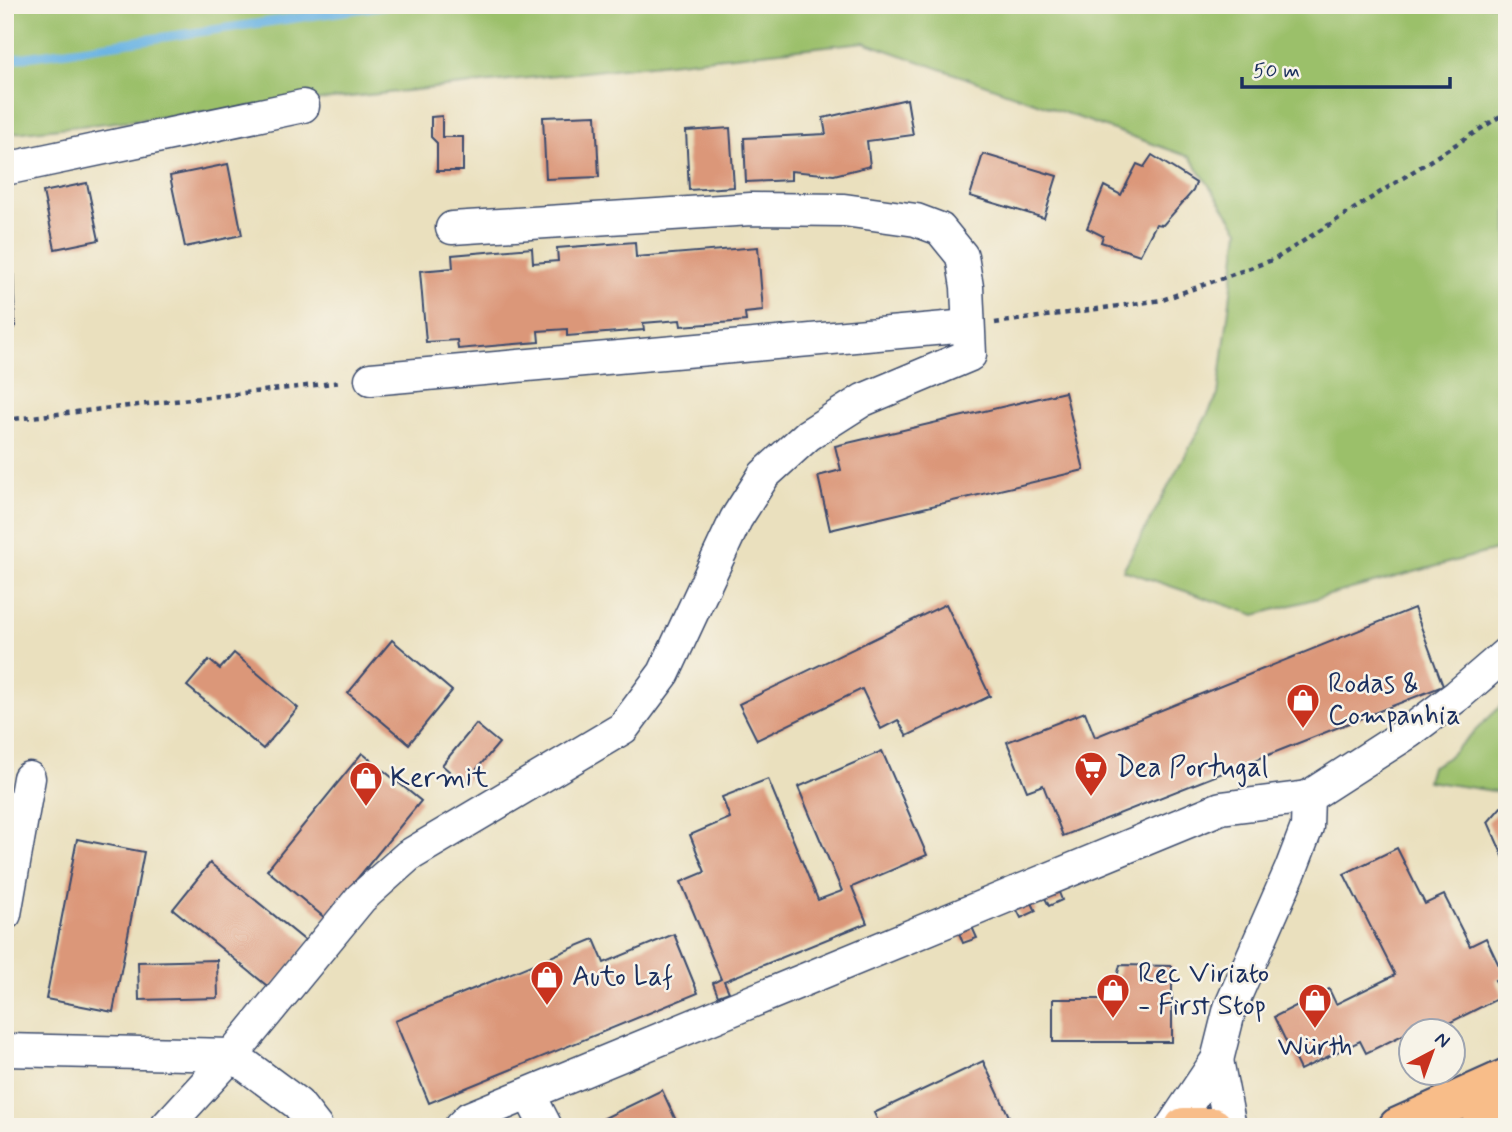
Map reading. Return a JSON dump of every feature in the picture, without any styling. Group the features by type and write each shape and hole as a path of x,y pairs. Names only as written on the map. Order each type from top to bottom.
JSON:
{"main road":[{"path":"1398,1127 1507,1078"},
{"path":"1480,1127 1507,1115"},
{"path":"1184,1127 1213,1127"}],"street":[{"path":"5,169 303,106"},
{"path":"166,1127 232,1055 361,898 408,856 623,728 664,673 736,519 764,475 808,435 863,400 970,355 967,287 962,256 940,229 916,220 844,210 751,209 452,228"},
{"path":"371,379 968,326"},
{"path":"460,1127 469,1118 1222,808 1308,797 1409,732 1507,653"},
{"path":"5,914 29,778"},
{"path":"1172,1127 1217,1060 1230,1009 1307,827 1308,797"},
{"path":"5,1050 232,1055 298,1104 316,1127"},
{"path":"1217,1060 1230,1127"},
{"path":"529,1094 546,1127"}],"path":[{"path":"968,326 1162,300 1275,259 1507,112"},
{"path":"5,420 371,379"}],"green space":[{"path":"5,5 1507,5 1507,547 1255,615 1123,570 1218,395 1239,230 1190,157 864,42 5,134"},
{"path":"1507,700 1507,793 1427,781 1431,767 1447,758"}],"building":[{"path":"907,99 913,135 867,141 870,166 834,175 791,171 791,180 746,182 744,138 826,134 823,118"},
{"path":"596,115 599,177 546,179 543,117"},
{"path":"442,116 442,137 463,137 463,171 437,171 437,143 431,137 431,117"},
{"path":"730,128 734,187 689,190 686,131"},
{"path":"983,154 1057,176 1044,218 970,196"},
{"path":"1152,155 1196,183 1193,191 1163,225 1156,224 1140,255 1101,242 1103,236 1087,228 1104,186 1121,195 1137,164 1144,167"},
{"path":"228,164 242,235 185,247 170,176"},
{"path":"87,183 99,240 55,249 43,192"},
{"path":"635,242 636,257 758,247 763,311 745,313 746,321 681,326 680,320 643,323 644,330 567,336 567,329 538,331 539,342 458,349 457,340 426,342 420,271 453,268 452,255 532,248 533,263 558,261 557,248"},
{"path":"13,263 15,328 5,330 5,264"},
{"path":"1065,392 1084,470 830,530 818,476 841,470 835,446"},
{"path":"946,604 990,696 907,736 898,720 881,729 862,689 757,740 739,704"},
{"path":"1414,608 1443,686 1063,836 1043,785 1027,791 1007,742 1085,712 1095,737"},
{"path":"392,640 452,691 409,744 348,693"},
{"path":"234,653 298,708 263,749 187,686 209,660 220,669"},
{"path":"476,724 499,743 464,784 442,765"},
{"path":"882,751 927,855 852,887 867,923 724,981 729,992 718,996 713,983 721,979 681,882 705,872 690,835 730,818 722,797 768,779 818,900 842,891 798,787"},
{"path":"362,753 421,801 325,918 267,870"},
{"path":"1501,807 1507,808 1507,865 1488,822"},
{"path":"77,839 144,852 113,1012 46,999"},
{"path":"1397,848 1425,904 1444,895 1470,946 1486,938 1504,976 1495,980 1503,996 1463,1016 1396,1016 1396,1038 1366,1053 1360,1041 1300,1070 1274,1017 1329,989 1336,1004 1395,975 1344,874"},
{"path":"210,863 308,943 271,989 173,909"},
{"path":"1058,890 1062,900 1049,906 1044,896"},
{"path":"1031,901 1036,911 1021,918 1016,908"},
{"path":"972,927 977,938 963,943 959,933"},
{"name":"Auto Laf","path":"674,934 698,993 429,1103 395,1021 594,939 604,963"},
{"path":"217,960 218,998 139,1000 138,962"},
{"name":"Rec Viriato - First Stop","path":"1120,965 1172,966 1172,1042 1053,1042 1053,999 1102,999 1102,985 1115,985"},
{"path":"983,1061 1014,1127 881,1127 874,1113"},
{"path":"662,1090 679,1127 586,1127"}],"waterway":[{"path":"5,60 386,5"}],"place":[{"name":"Rodas & Companhia","path":"1303,730"},
{"name":"Dea Portugal","path":"1091,798"},
{"name":"Kermit","path":"366,808"},
{"name":"Auto Laf","path":"547,1007"},
{"name":"Rec Viriato - First Stop","path":"1113,1020"},
{"name":"Würth","path":"1315,1030"}]}
